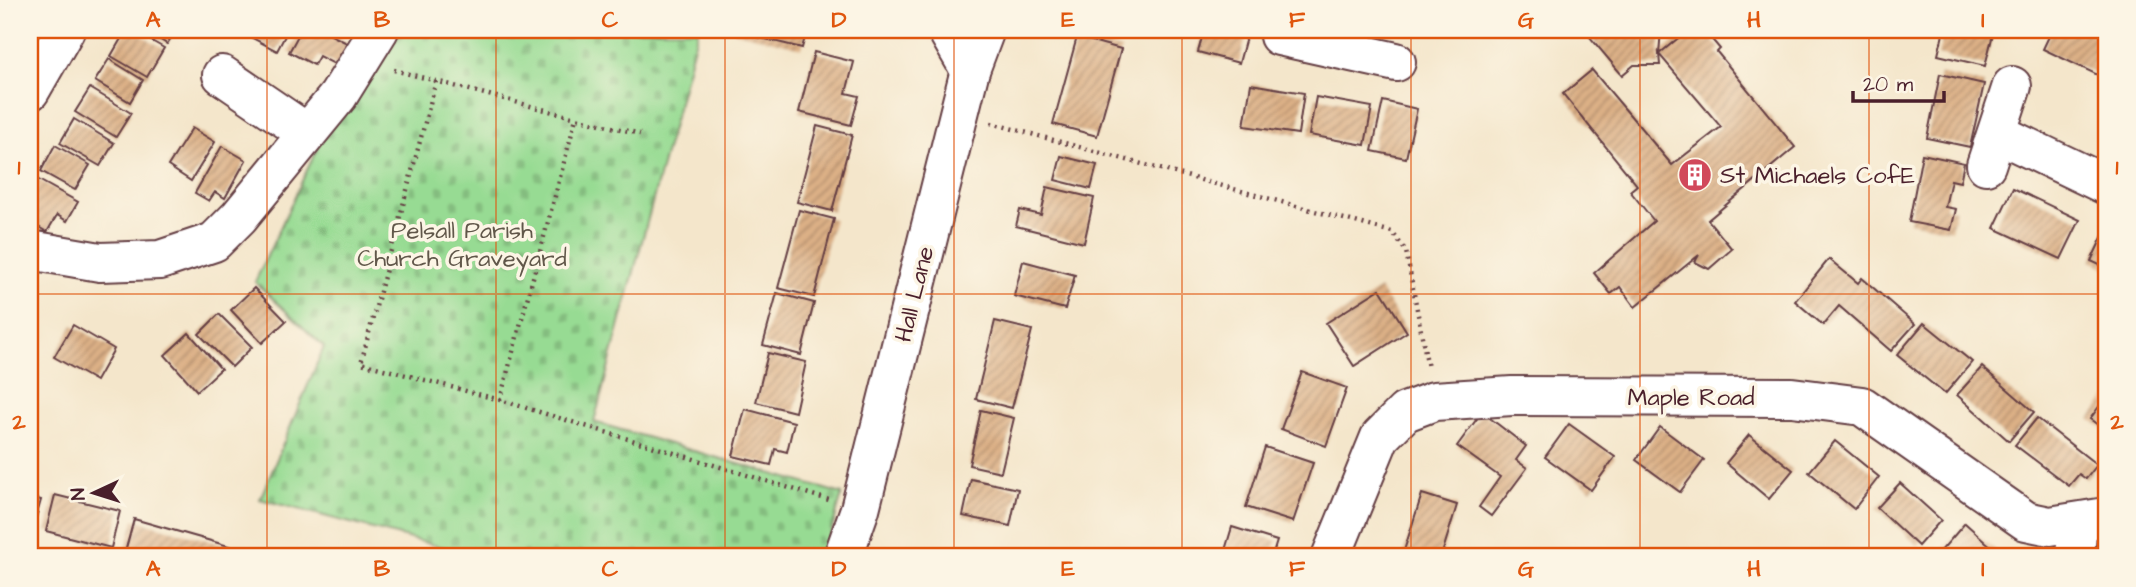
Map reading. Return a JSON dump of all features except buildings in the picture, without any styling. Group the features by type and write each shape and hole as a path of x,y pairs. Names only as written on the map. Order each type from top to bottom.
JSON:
{"street":[{"path":"30,91 65,30"},
{"path":"947,30 970,70"},
{"name":"Hall Lane","path":"843,557 860,509 970,70 985,30"},
{"path":"1279,36 1390,50"},
{"path":"30,250 100,262 160,260 214,242 239,217 338,96 368,50"},
{"path":"222,75 307,133"},
{"path":"2012,86 1993,150 2106,185"},
{"name":"Maple Road","path":"1331,557 1380,437 1405,412 1434,401 1512,396 1792,397 1861,406 2026,521 2087,532"}],"path":[{"path":"368,50 436,81 640,134"},
{"path":"436,81 360,363 500,400 860,509"},
{"path":"960,115 1392,232 1406,251 1434,401"},
{"path":"500,400 576,118"}],"green space":[{"name":"Pelsall Parish Church Graveyard","path":"383,30 698,30 594,422 842,494 824,557 479,557 260,499 324,347 255,282 341,97"}],"place":[{"name":"St Michaels CofE","path":"1695,175"}]}
